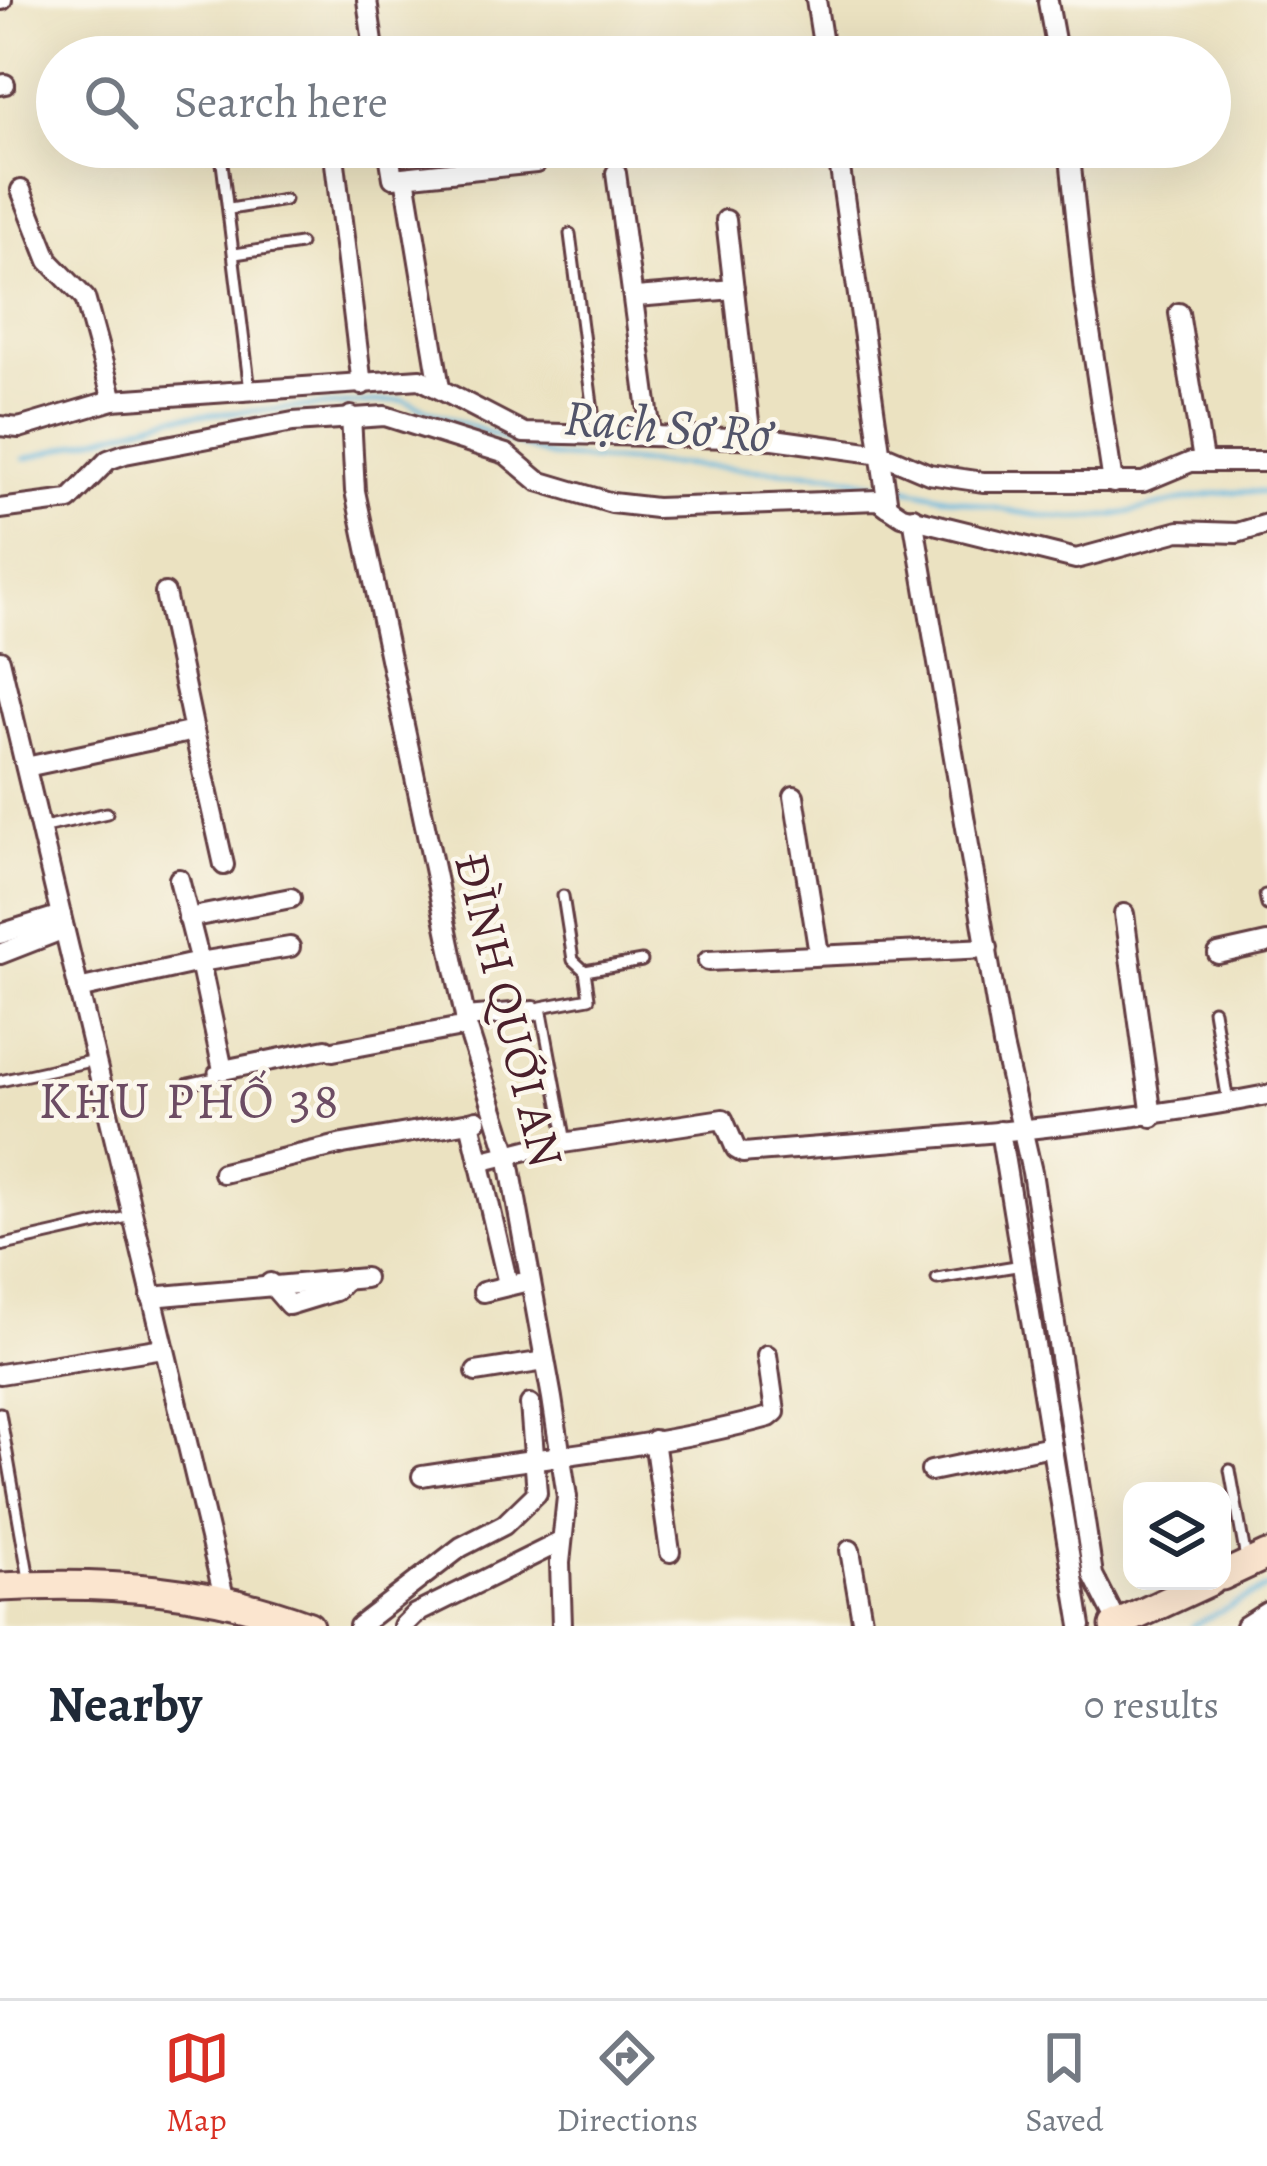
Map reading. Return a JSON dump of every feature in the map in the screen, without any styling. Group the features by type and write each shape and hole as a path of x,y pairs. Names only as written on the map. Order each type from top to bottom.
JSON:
{"street":[{"path":"367,0 372,36"},
{"path":"817,0 821,36"},
{"path":"1048,2 1054,36"},
{"path":"336,168 362,386"},
{"path":"391,168 393,178 496,168"},
{"path":"840,168 888,502"},
{"path":"1072,168 1084,292 1113,483"},
{"path":"616,173 651,434"},
{"path":"405,177 440,388"},
{"path":"21,190 50,261 85,298 113,400"},
{"path":"726,220 751,439"},
{"path":"635,297 734,289"},
{"path":"1179,313 1203,460"},
{"path":"0,426 20,428 113,400 420,380 524,433 751,439 884,459 929,474 983,482 1143,482 1203,460 1267,462"},
{"path":"0,509 69,500 107,460 125,454 351,416 385,416 506,454 538,481 612,503 656,508 878,500 913,517 1076,559 1179,531 1237,533 1267,524"},
{"name":"ĐÌNH QUỚI AN","path":"351,416 355,491 466,1022 508,1155 545,1361 567,1497 562,1626"},
{"path":"913,517 1023,1132 1093,1575 1117,1625 1192,1590"},
{"path":"165,593 224,865"},
{"path":"1,669 225,1600"},
{"path":"26,767 194,731"},
{"path":"794,796 819,954"},
{"path":"178,879 223,1070 534,1011"},
{"path":"188,918 291,898"},
{"path":"1124,914 1152,1117"},
{"path":"0,934 62,922"},
{"path":"0,954 62,922"},
{"path":"1218,954 1267,944"},
{"path":"78,989 290,947"},
{"path":"708,961 988,948"},
{"path":"479,1162 566,1142 723,1119 736,1149 743,1153 1023,1132 1266,1100"},
{"path":"224,1173 343,1144 494,1117"},
{"path":"470,1122 508,1284"},
{"path":"1000,1131 1081,1626"},
{"path":"151,1297 270,1282 289,1305 335,1291 356,1278"},
{"path":"483,1292 530,1281"},
{"path":"0,1374 163,1348"},
{"path":"422,1476 560,1453 596,1454 772,1415 767,1355"},
{"path":"476,1372 545,1361"},
{"path":"359,1626 461,1547 505,1525 537,1493 530,1404"},
{"path":"654,1440 670,1552"},
{"path":"932,1471 1051,1446"},
{"path":"403,1626 415,1614 562,1541"},
{"path":"850,1550 863,1626"},
{"path":"0,1587 96,1582 225,1600 309,1626"},
{"path":"1245,1626 1267,1612"}],"lane":[{"path":"223,168 250,391"},
{"path":"230,209 285,200"},
{"path":"570,234 596,435"},
{"path":"235,254 300,244"},
{"path":"40,828 106,813"},
{"path":"563,896 573,960 585,971 589,998 541,1008 566,1142"},
{"path":"585,971 642,962"},
{"path":"1213,1010 1228,1102"},
{"path":"0,1081 95,1060"},
{"path":"188,1084 215,1078 214,1072 223,1070"},
{"path":"0,1246 132,1216"},
{"path":"937,1280 1022,1265"},
{"path":"0,1413 30,1585"},
{"path":"1230,1471 1245,1565"}],"waterway":[{"name":"Rạch Sơ Rơ","path":"24,459 172,417 402,400 551,457 832,474 876,483"},
{"name":"Rạch Sơ Rơ","path":"893,486 1066,518 1117,515 1217,494 1267,493"},
{"path":"1192,1626 1267,1588"}],"district":[{"name":"KHU PHỐ 38","path":"190,1101"}]}
